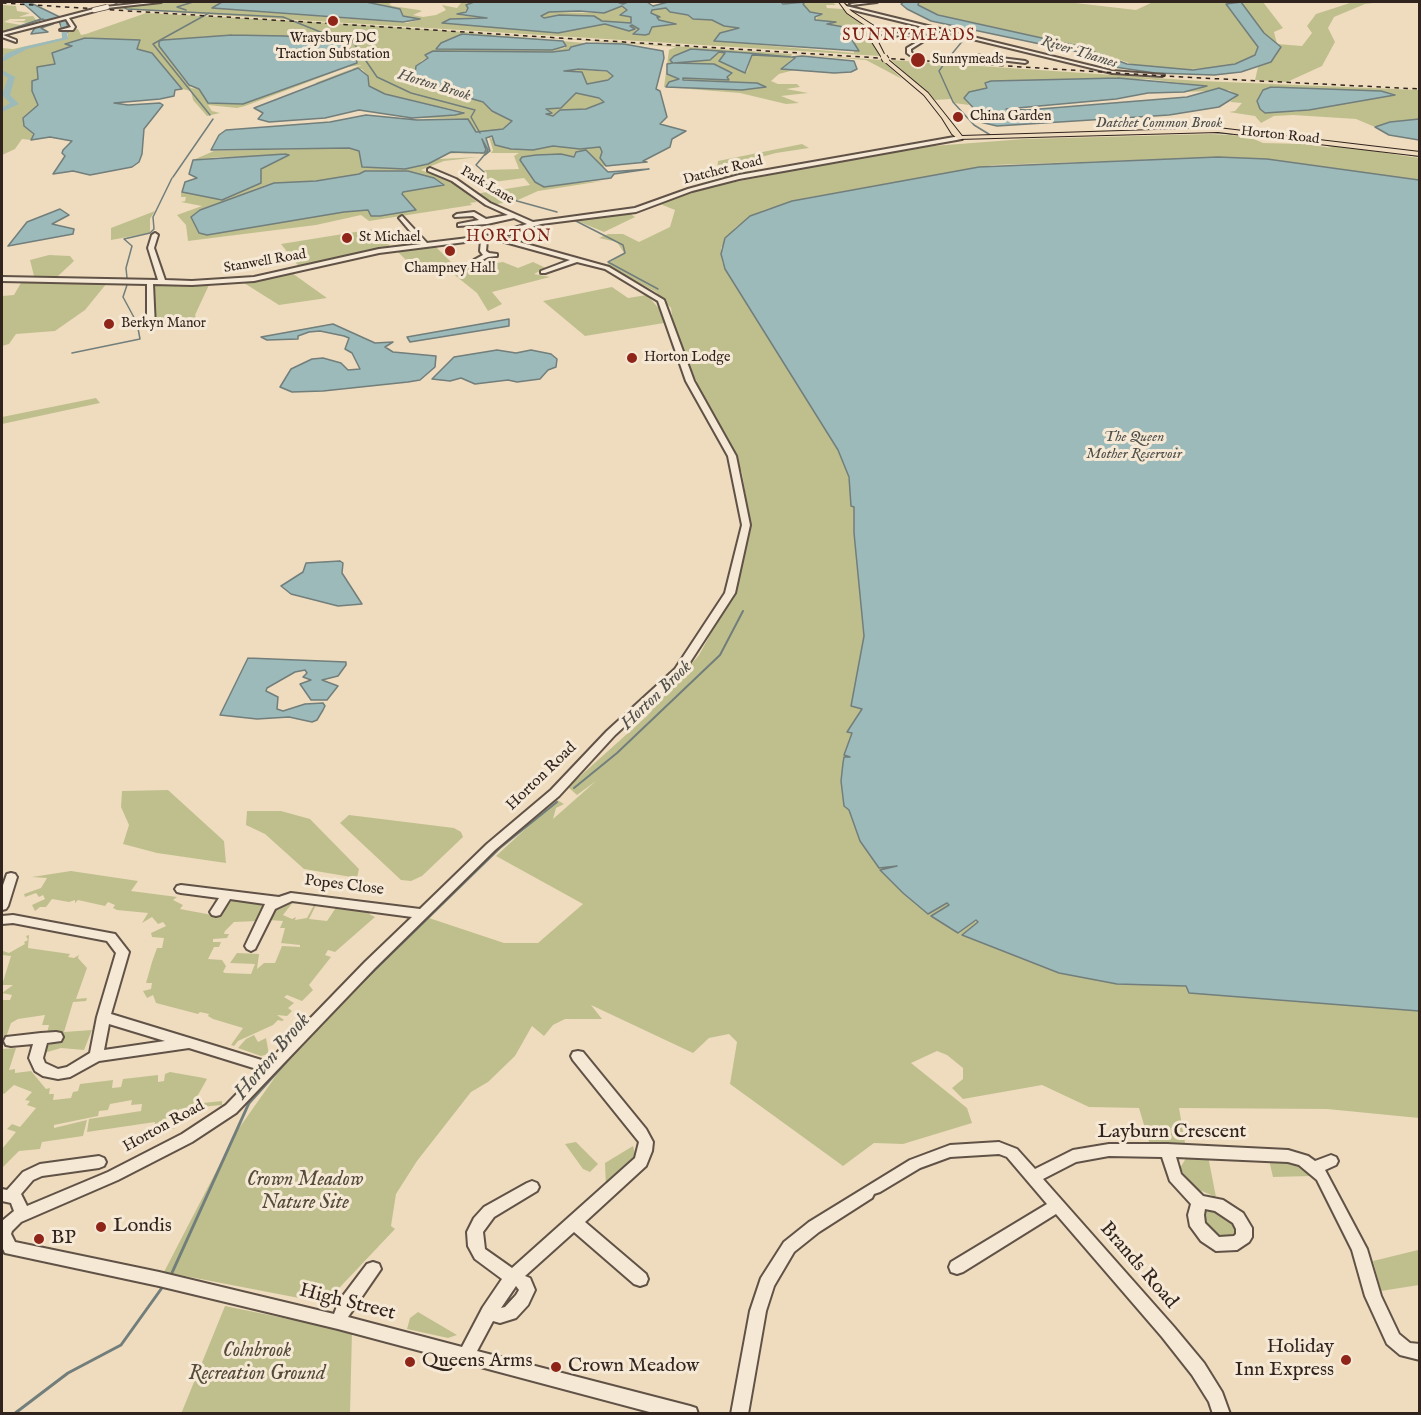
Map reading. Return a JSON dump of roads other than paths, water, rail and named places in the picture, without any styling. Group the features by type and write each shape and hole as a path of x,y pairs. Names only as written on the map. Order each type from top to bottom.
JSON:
{"main road":[{"path":"843,4 869,24 885,58 933,101 954,134 960,138"},
{"name":"Horton Road","path":"960,138 1218,130 1419,154"}],"street":[{"path":"7,38 43,21 114,6 159,2"},
{"path":"843,4 875,2"},
{"path":"843,4 948,33 1112,72 1162,75"},
{"path":"62,30 69,30 73,27 63,17"},
{"path":"872,33 928,37 948,33"},
{"path":"915,58 909,48 928,37"},
{"path":"973,61 981,49 997,44"},
{"path":"977,56 1025,62"},
{"name":"Datchet Road","path":"532,224 636,210 690,190 739,177 960,138"},
{"name":"Park Lane","path":"430,170 454,180 487,203 514,216 522,224 532,224"},
{"path":"457,219 486,222 514,216"},
{"path":"402,218 425,245"},
{"path":"494,237 515,232 522,224"},
{"name":"Horton Road","path":"515,232 533,247"},
{"path":"155,235 151,248 162,282"},
{"name":"Stanwell Road","path":"2,279 216,283 254,279 379,251 494,237"},
{"name":"Horton Road","path":"2,1234 8,1223 22,1214 113,1176 187,1138 231,1109 320,1014 491,847 555,793 611,733 679,671 730,593 746,525 732,456 690,381 661,300 607,268 494,237"},
{"path":"476,261 491,255 483,251 484,239"},
{"path":"543,272 579,259"},
{"path":"150,282 151,327"},
{"path":"2,906 11,877"},
{"name":"Popes Close","path":"181,889 277,902 297,897 423,914"},
{"path":"216,912 227,895"},
{"path":"251,946 267,911 277,902"},
{"path":"2,920 13,919 111,937 123,952 104,1017 96,1056"},
{"path":"104,1017 270,1068"},
{"path":"11,1041 48,1038 36,1059 40,1067 58,1074 70,1072 96,1056 193,1043"},
{"path":"513,1277 641,1162 646,1142 578,1056"},
{"name":"Brands Road","path":"739,1413 758,1311 767,1282 789,1247 814,1227 915,1164 950,1151 999,1148 1011,1153 1033,1177 1197,1369 1216,1398 1222,1413"},
{"name":"Layburn Crescent","path":"1033,1177 1073,1156 1109,1150 1167,1150 1288,1156 1303,1160 1314,1168"},
{"path":"1167,1150 1175,1177 1199,1202"},
{"path":"1331,1161 1314,1168 1322,1176 1359,1249 1373,1296 1393,1339 1406,1350 1419,1352"},
{"path":"6,1195 28,1176 40,1170 99,1162"},
{"path":"466,1355 489,1311 500,1316 510,1313 522,1300 527,1290 524,1283 480,1254 476,1246 475,1232 479,1223 489,1212 532,1187"},
{"path":"6,1195 16,1198 22,1214"},
{"path":"957,1267 1057,1206"},
{"path":"574,1222 640,1279"},
{"name":"High Street","path":"2,1234 10,1248 167,1281 338,1322 690,1413"},
{"path":"338,1322 345,1306 373,1269"}],"water":[{"path":"222,2 366,2 400,9 403,16 420,19 403,22 212,8"},
{"path":"474,2 617,2 623,4 647,2 653,6 668,2 781,2 783,4 805,2 803,4 810,12 822,14 815,17 815,20 836,22 827,24 844,27 859,51 714,41 720,33 739,28 724,26 712,20 693,19 688,15 670,12 666,8 652,10 651,13 660,17 657,17 659,20 676,24 652,27 649,34 645,35 633,34 639,29 632,25 630,26 635,29 629,31 605,24 558,33 442,23 450,19 487,18 457,14 466,12 468,8 466,5","holes":["622,6 627,10 620,15 631,17 631,23 602,21 594,16 559,15 544,18 541,16 549,12 604,13"]},
{"path":"919,2 918,5 938,15 1078,46 1127,64 1193,70 1235,64 1255,55 1258,47 1226,4 1241,2 1264,33 1281,47 1271,62 1241,72 1214,75 1155,73 1108,66 1078,52 931,21 907,9 901,4"},
{"path":"23,3 33,4 66,20 68,32 63,32 59,21 53,19 49,23 53,24 41,28 48,32 31,34 36,26 46,21 43,19 2,32 41,19"},
{"path":"462,34 563,41 566,46 552,50 436,49 441,43"},
{"path":"232,35 285,36 344,42 356,56 357,63 243,104 208,103 199,89 189,85 159,46 159,41 163,40"},
{"path":"85,38 140,40 137,49 152,53 182,89 175,90 174,96 160,99 114,103 128,105 160,103 163,105 144,129 142,154 139,162 132,167 90,175 73,171 53,174 65,156 62,153 63,150 72,141 50,137 31,140 34,134 24,126 23,118 38,105 32,91 32,81 38,79 37,67 55,64 52,53 72,46 65,44"},
{"path":"587,43 624,44 663,51 664,58 656,89 660,91 667,117 660,124 686,131 672,139 670,147 643,161 647,162 606,166 600,158 602,152 600,147 580,149 553,146 533,150 511,149 495,145 492,136 486,138 490,151 485,155 488,150 482,139 486,150 484,153 451,152 428,164 405,169 362,167 359,151 349,148 211,150 219,135 226,130 330,122 366,115 417,120 468,119 476,132 503,129 512,121 492,111 483,102 414,82 416,66 428,58 425,55 433,51 552,52 569,50 571,47","holes":["579,69 607,71 613,76 608,80 587,84 582,72 564,71","576,93 599,98 604,102 586,109 560,110 553,116 546,114 552,113 546,109 561,108"]},
{"path":"691,49 791,57 752,55 745,73 719,61 725,53 719,52 710,60 674,63 714,64 732,73 727,77 729,80 683,78 683,80 757,83 766,87 742,90 666,87 669,82 679,79 667,74 667,64 673,63 670,60 674,56"},
{"path":"792,57 854,61 857,69 851,72 834,73 781,69 795,58"},
{"path":"358,68 368,76 369,86 385,94 464,113 412,118 359,110 325,118 269,122 258,119 263,113 254,108"},
{"path":"1118,78 1207,86 1184,92 1148,93 1116,99 1006,109 1027,110 1187,97 1219,88 1238,95 1219,107 1169,115 997,126 980,122 982,117 964,98 969,92 987,88 985,83 991,81"},
{"path":"1271,87 1381,91 1395,95 1309,110 1265,113 1260,109 1257,101 1263,90"},
{"path":"1419,119 1419,140 1389,135 1375,127 1390,122"},
{"path":"586,150 608,172 649,169 614,174 611,178 544,187 535,182 520,160 522,157 536,155 561,154 574,157 576,152"},
{"path":"289,155 261,169 261,183 222,200 182,192 185,182 197,178 189,174 193,160"},
{"name":"The Queen Mother Reservoir","path":"1218,157 1267,159 1419,180 1419,1011 1189,993 1186,986 1117,984 1059,973 962,935 978,922 976,920 958,933 931,916 949,905 947,903 928,914 880,870 897,866 879,868 860,841 849,810 844,806 841,781 844,757 850,757 844,755 852,733 847,732 862,709 851,706 864,636 854,533 854,507 851,506 849,477 838,450 725,269 721,254 725,238 750,216 792,201 979,167"},
{"path":"365,171 408,171 434,178 444,185 403,192 402,194 416,210 380,216 371,216 368,210 344,212 207,235 199,233 191,217 200,210 274,183 316,181"},
{"path":"60,209 69,215 52,224 74,229 73,234 8,246 27,222"},
{"path":"509,319 509,326 410,342 407,337"},
{"path":"333,324 375,343 393,342 385,347 393,352 436,356 435,367 420,380 408,382 323,391 292,392 280,387 291,369 312,359 323,358 341,363 348,370 360,369 352,353 345,349 349,338 344,336 320,331 298,336 298,339 267,340 261,337"},
{"path":"497,350 516,353 531,350 551,354 557,359 556,367 548,370 540,379 517,382 508,380 475,384 461,378 450,381 432,379 454,357"},
{"path":"340,561 343,563 342,573 362,604 338,606 291,594 281,586 303,572 306,563"},
{"path":"248,658 346,662 346,665 338,676 322,680 338,686 327,700 311,700 300,684 311,680 303,677 307,673 305,670 295,672 267,688 266,691 278,697 277,709 283,711 305,704 323,703 325,706 323,710 317,720 312,722 289,717 257,719 220,715"}],"waterway":[{"path":"2,60 7,55 25,48 65,39 64,21 41,13 24,2"},
{"path":"186,10 177,7 193,2"},
{"name":"Horton Brook","path":"115,3 127,9 209,13"},
{"name":"Horton Brook","path":"209,13 283,17 328,35 349,36 377,77 411,93 475,110 471,117 480,133"},
{"path":"209,13 153,44 210,115"},
{"name":"Datchet Common Brook","path":"967,37 975,28"},
{"name":"Datchet Common Brook","path":"946,61 965,38"},
{"name":"Datchet Common Brook","path":"944,64 939,71 953,102 974,125 992,136"},
{"path":"2,72 12,77 6,95 15,104 2,110"},
{"path":"173,177 213,119"},
{"name":"Datchet Common Brook","path":"1211,132 1232,134"},
{"name":"Horton Brook","path":"486,153 476,165 484,172 484,183 517,201 557,212"},
{"name":"Datchet Common Brook","path":"1410,155 1420,156"},
{"path":"127,278 126,268 132,246 124,239 150,233 154,229 153,217 172,178"},
{"name":"Horton Brook","path":"574,220 623,245 625,253 608,262 658,289"},
{"path":"72,353 140,339 137,323 123,297 127,285"},
{"name":"Horton Brook","path":"574,788 617,753 720,655 743,611"},
{"name":"Horton Brook","path":"340,1004 500,848 557,802"},
{"name":"Horton Brook","path":"171,1275 249,1103 303,1043"},
{"name":"Horton Brook","path":"14,1414 68,1373 121,1345 164,1285"}],"railway":[{"path":"2,3 1182,77 1420,89"}],"place":[{"name":"Wraysbury DC Traction Substation","path":"333,21"},
{"name":"Sunnymeads","path":"918,60"},
{"name":"China Garden","path":"958,117"},
{"name":"St Michael","path":"347,238"},
{"name":"Champney Hall","path":"450,251"},
{"name":"Berkyn Manor","path":"109,324"},
{"name":"Horton Lodge","path":"632,358"},
{"name":"Londis","path":"101,1227"},
{"name":"BP","path":"39,1239"},
{"name":"Holiday Inn Express","path":"1346,1360"},
{"name":"Queens Arms","path":"410,1362"},
{"name":"Crown Meadow","path":"556,1367"}],"district":[{"name":"SUNNYMEADS","path":"909,37"},
{"name":"HORTON","path":"509,238"}],"water label":[{"name":"River Thames","path":"1079,53"}],"park label":[{"name":"Crown Meadow Nature Site","path":"305,1192"},
{"name":"Colnbrook Recreation Ground","path":"257,1364"}]}
